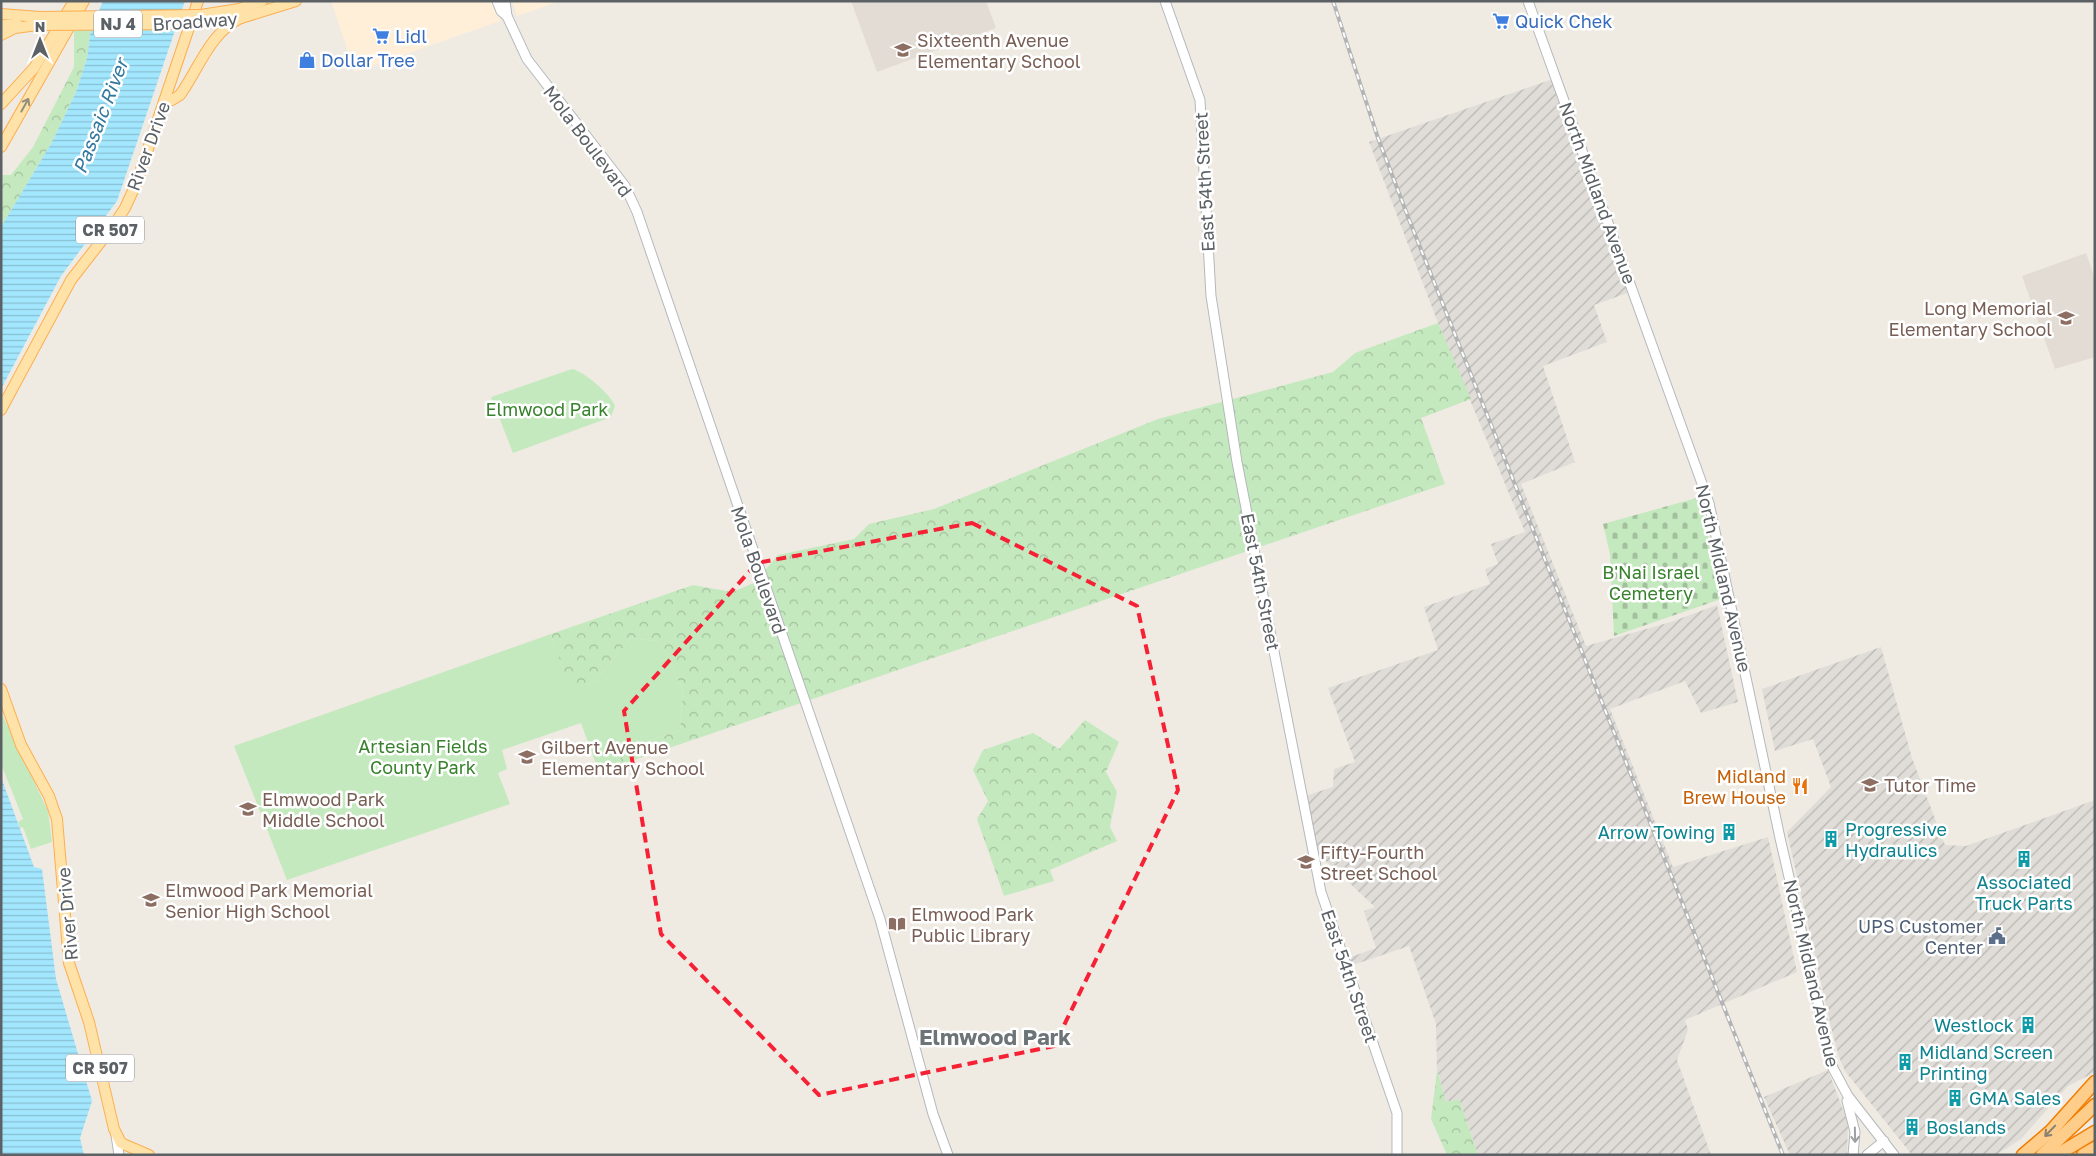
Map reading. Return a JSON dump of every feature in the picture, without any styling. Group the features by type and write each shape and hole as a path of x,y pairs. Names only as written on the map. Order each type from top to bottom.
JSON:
{"highway":[{"path":"2023,1155 2051,1131 2095,1082"},
{"path":"2042,1155 2095,1104"},
{"path":"2056,1155 2095,1132"},
{"path":"2083,1155 2095,1148"}],"main road":[{"path":"1,104 34,68 74,1"},
{"path":"1,147 84,1"},
{"name":"River Drive","path":"1,410 71,280 125,208 136,184 198,1"},
{"name":"Broadway","path":"200,19 262,1"},
{"name":"Broadway","path":"1,18 38,21 241,18 296,1"},
{"path":"1,14 38,21"},
{"path":"164,101 172,100 180,95 214,41 232,23 241,18"},
{"path":"200,19 212,26 216,33 214,41"},
{"path":"1,35 38,21"},
{"name":"Broadway","path":"1,25 38,21"},
{"name":"River Drive","path":"1,689 21,745 46,791 57,819 69,963 89,1022 116,1135"},
{"path":"116,1135 121,1143 150,1155"}],"street":[{"name":"Mola Boulevard","path":"497,1 501,11 507,16"},
{"name":"Mola Boulevard","path":"505,1 507,16 527,59 625,186 638,212 880,920 933,1114 948,1155"},
{"name":"East 54th Street","path":"1164,1 1200,100 1210,296 1237,462 1320,885 1397,1113 1397,1155"},
{"name":"North Midland Avenue","path":"1528,1 1706,494 1795,906 1814,980 1826,1042 1840,1082 1858,1109 1894,1155"},
{"path":"1840,1082 1854,1120 1855,1142 1853,1155"},
{"path":"116,1135 119,1155"},
{"path":"1867,1155 1884,1141"}],"highlighted area":[{"path":"972,523 1137,606 1178,790 1054,1046 819,1095 661,934 624,711 757,563"}],"shaded area":[{"path":"331,1 492,1 500,21 355,72"},
{"path":"512,1 560,1 517,16"},
{"name":"Sixteenth Avenue Elementary School","path":"851,1 986,1 996,28 877,72"},
{"path":"1556,78 1633,291 1594,305 1607,342 1543,366 1575,462 1521,484 1586,646 1671,622 1717,605 1738,702 1701,713 1685,681 1610,709 1673,867 1768,837 1797,972 1685,1020 1688,1030 1677,1060 1711,1155 1478,1155 1459,1099 1446,1102 1437,1070 1436,1024 1409,946 1347,967 1345,959 1376,948 1364,911 1375,907 1315,851 1305,796 1333,787 1334,769 1355,762 1328,688 1438,650 1424,607 1490,584 1485,569 1498,564 1491,544 1525,532 1438,323 1369,142"},
{"name":"Long Memorial Elementary School","path":"2086,253 2095,279 2095,357 2055,369 2022,276"},
{"path":"1881,647 1912,758 1945,845 1966,846 2095,800 2095,1072 2068,1086 2021,1139 1996,1155 1912,1155 1845,1071 1831,1027 1787,832 1831,787 1813,739 1775,751 1762,689"},
{"path":"1828,1070 1848,1123 1847,1153 1846,1155 1790,1155 1764,1097"}],"green space":[{"path":"74,29 91,29 87,58 76,92 52,142 1,227 1,175 11,175 33,147 74,67"},
{"path":"1438,323 1471,399 1421,418 1445,484 616,766 625,750 680,730 683,691 661,642 631,638 595,681 570,690 551,634 693,585 732,592 754,583 778,555 854,539 869,524 934,509 1158,419 1333,372 1355,353"},
{"name":"Elmwood Park","path":"572,369 590,379 608,396 615,406 611,417 513,453 491,397"},
{"name":"B'Nai Israel Cemetery","path":"1700,497 1721,599 1614,636 1610,554 1603,524"},
{"name":"Artesian Fields County Park","path":"551,634 570,689 595,681 631,638 661,642 683,691 680,730 625,750 616,766 606,771 601,778 581,723 502,750 507,769 498,773 510,804 287,880 234,746"},
{"path":"1,712 48,811 52,842 31,849 23,827 20,828 18,822 23,819 1,764"},
{"path":"1085,720 1119,742 1106,772 1117,792 1110,827 1117,841 1050,870 1054,881 1004,896 977,819 988,801 973,770 983,750 1033,733 1059,749"},
{"path":"1437,1070 1446,1102 1459,1099 1478,1155 1447,1155 1431,1119"}],"water":[{"name":"Passaic River","path":"103,1 185,1 117,201 61,276 1,389 1,227 52,142 76,92 87,58 91,29"},
{"path":"1,777 34,867 42,869 56,979 92,1101 80,1138 84,1155 1,1155"}],"railway":[{"path":"1333,1 1378,138 1410,222 1783,1155"}],"place":[{"name":"Quick Chek","path":"1501,21"},
{"name":"Lidl","path":"381,36"},
{"name":"Sixteenth Avenue Elementary School","path":"903,50"},
{"name":"Dollar Tree","path":"307,60"},
{"name":"Long Memorial Elementary School","path":"2066,318"},
{"name":"Gilbert Avenue Elementary School","path":"527,757"},
{"name":"Tutor Time","path":"1870,785"},
{"name":"Midland Brew House","path":"1800,786"},
{"name":"Elmwood Park Middle School","path":"248,809"},
{"name":"Arrow Towing","path":"1729,832"},
{"name":"Progressive Hydraulics","path":"1831,839"},
{"name":"Associated Truck Parts","path":"2024,859"},
{"name":"Fifty-Fourth Street School","path":"1306,862"},
{"name":"Elmwood Park Memorial Senior High School","path":"151,900"},
{"name":"Elmwood Park Public Library","path":"897,924"},
{"name":"UPS Customer Center","path":"1997,936"},
{"name":"Westlock","path":"2028,1025"},
{"name":"Midland Screen Printing","path":"1905,1062"},
{"name":"GMA Sales","path":"1955,1098"},
{"name":"Boslands","path":"1912,1127"}],"district":[{"name":"Elmwood Park","path":"995,1036"}]}
